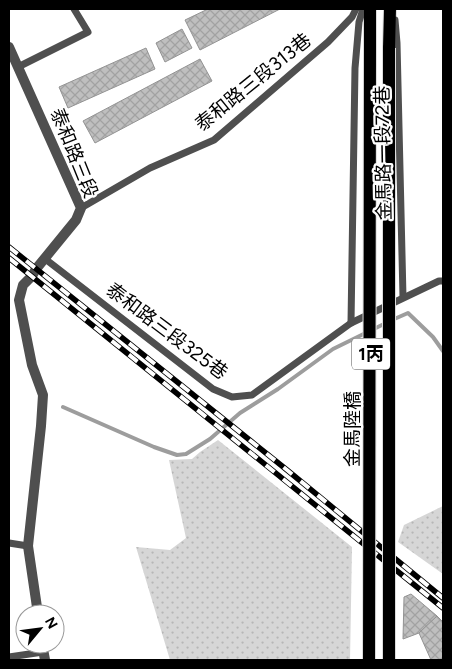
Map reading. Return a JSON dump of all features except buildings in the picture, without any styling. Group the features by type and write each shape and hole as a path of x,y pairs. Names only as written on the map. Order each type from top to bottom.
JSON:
{"main road":[{"name":"金馬陸橋","path":"369,660 370,9"},
{"name":"金馬陸橋","path":"389,660 390,9"}],"street":[{"name":"泰和路三段","path":"9,47 81,208 76,220 44,258 32,276 23,284 19,300 32,365 43,395 28,546 37,604"}],"lane":[{"path":"18,67 88,32 74,9"},
{"name":"泰和路三段313巷","path":"81,208 150,168 214,140 328,42 352,17 356,9"},
{"path":"351,323 355,68 359,22 363,9"},
{"name":"金馬路一段72巷","path":"394,9 397,43 403,297"},
{"name":"泰和路三段325巷","path":"44,258 213,389 232,397 252,395 351,323 403,297 443,281"},
{"path":"9,543 28,546"},
{"path":"9,657 29,654"}],"shaded area":[{"path":"218,440 352,547 350,660 170,660 136,547 170,550 186,538 169,460 192,459"},
{"path":"443,506 443,574 398,542 404,525"}],"waterway":[{"path":"392,320 408,313 433,337 443,351"},
{"path":"63,407 154,447 177,455 186,454 210,439 240,413 278,389 333,349 386,323"}],"railway":[{"path":"9,247 443,598"},
{"path":"9,258 443,608"}]}
